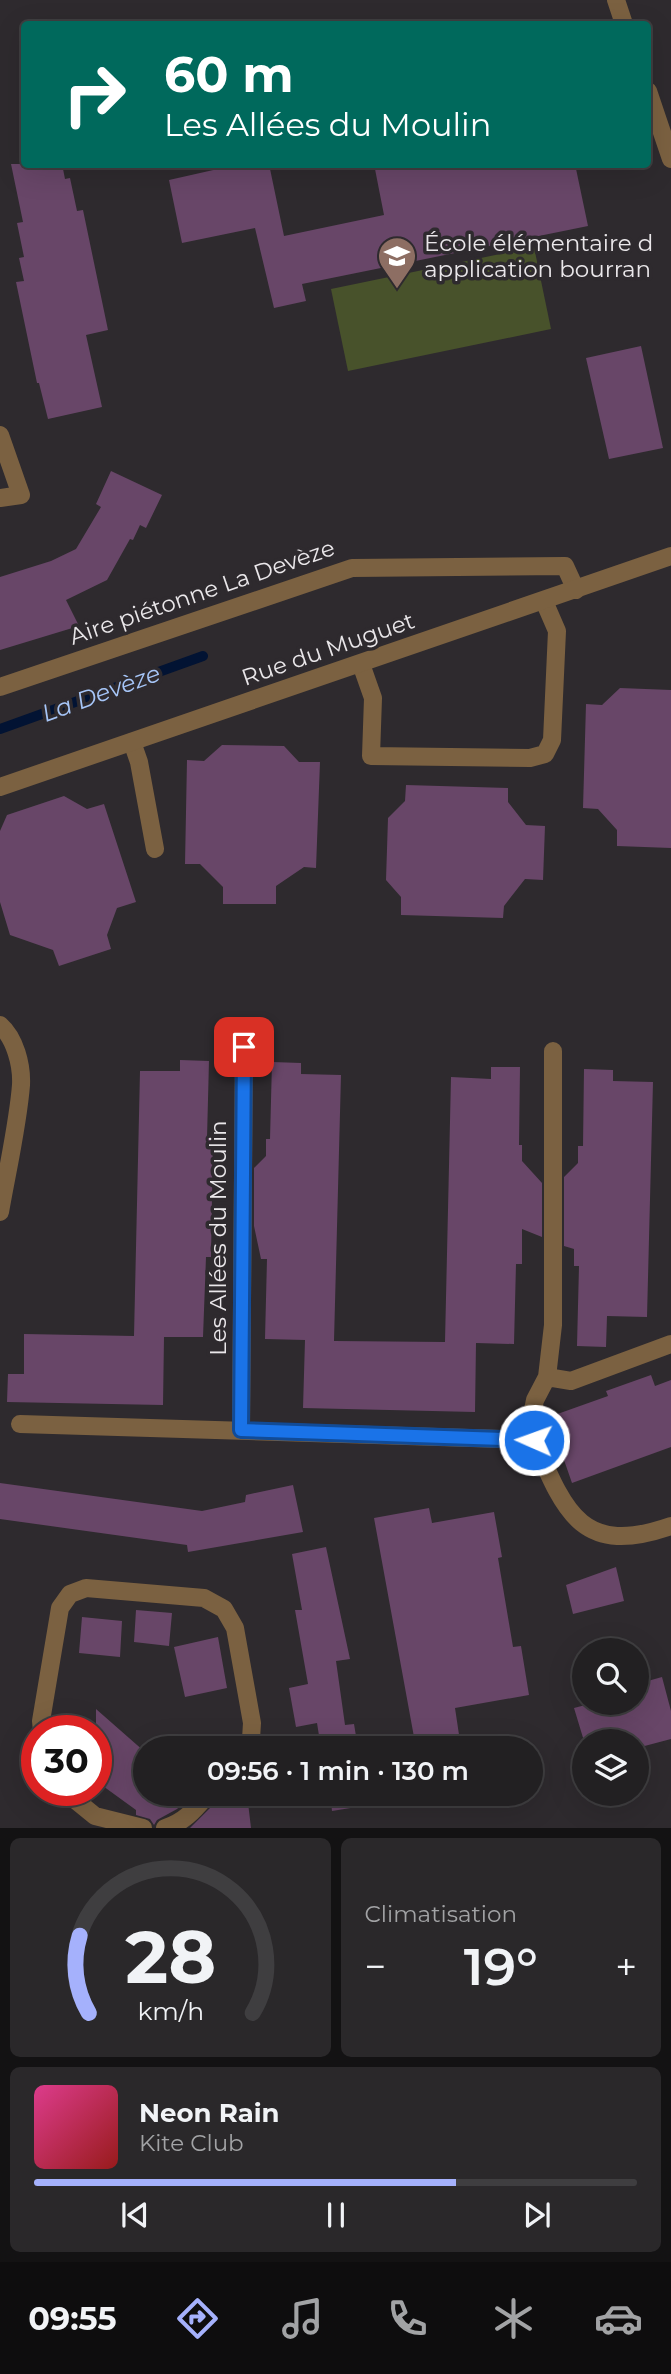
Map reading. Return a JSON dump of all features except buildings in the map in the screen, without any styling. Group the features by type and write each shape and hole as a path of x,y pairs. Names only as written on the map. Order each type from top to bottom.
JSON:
{"street":[{"path":"616,0 623,21"},
{"path":"651,100 671,159"},
{"path":"0,435 21,495 0,498"},
{"name":"Rue du Muguet","path":"0,787 671,556"},
{"name":"Aire piétonne La Devèze","path":"0,687 352,568 565,566 576,590"},
{"path":"361,664 373,698 371,756 530,758 545,754 552,740 556,631 544,601"},
{"path":"132,742 139,762 155,849"},
{"path":"0,1025 6,1030 17,1053 21,1083 0,1212"},
{"name":"Les Allées du Moulin","path":"241,1430 244,1047"},
{"path":"553,1051 553,1325 547,1377 535,1400 531,1420 534,1440 557,1494 576,1520 600,1532 628,1537 671,1526"},
{"path":"547,1377 571,1381 671,1344"},
{"path":"20,1424 534,1440"},
{"path":"42,1715 60,1608 71,1594 86,1588 204,1598 224,1609 234,1628 252,1723 251,1736"},
{"path":"83,1806 95,1816 144,1828"},
{"path":"165,1828 177,1824 198,1806"}],"green space":[{"path":"534,247 551,329 348,371 331,289"}],"waterway":[{"name":"La Devèze","path":"0,729 203,656"}],"place":[{"name":"École élémentaire d application bourran","path":"397,290"}],"route":[{"path":"244,1047 241,1430 534,1440"}]}
